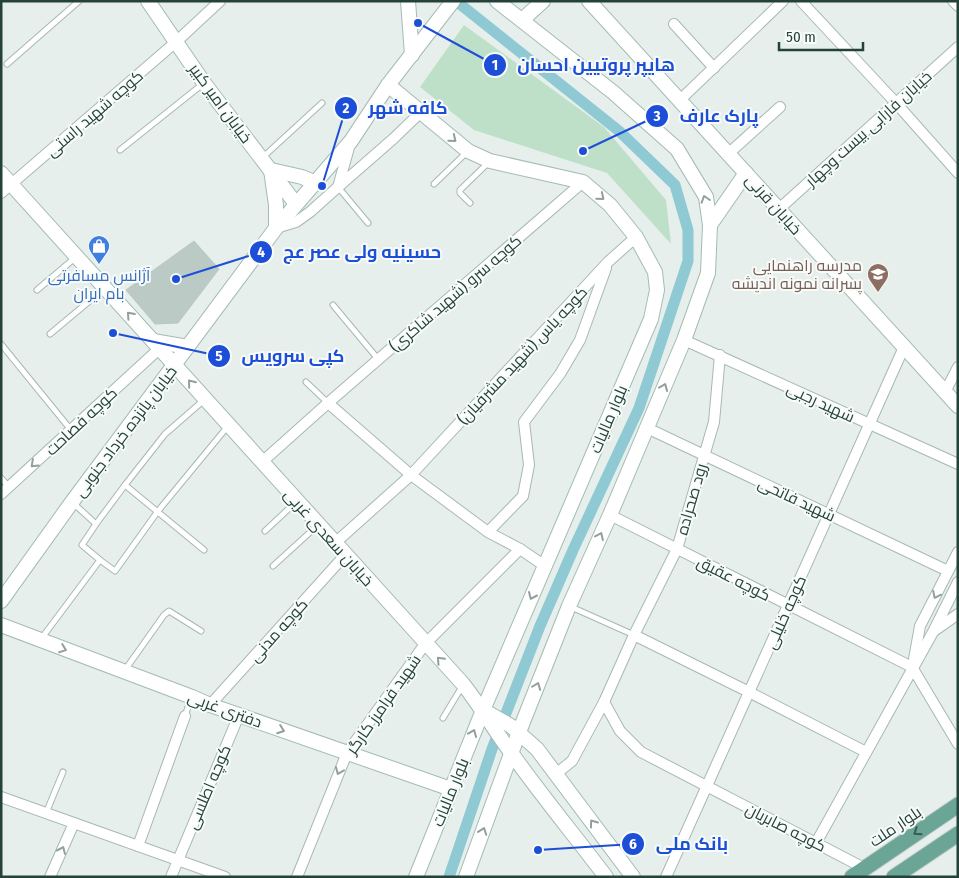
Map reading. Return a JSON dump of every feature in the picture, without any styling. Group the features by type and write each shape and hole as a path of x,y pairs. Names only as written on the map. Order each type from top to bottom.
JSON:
{"main road":[{"name":"بلوار ملت","path":"858,873 958,805"},
{"path":"894,877 958,834"}],"street":[{"name":"خیابان امیر کبیر","path":"148,1 204,83 296,204"},
{"name":"کوچه شهید راستی","path":"6,188 177,42 220,1"},
{"path":"408,1 412,55"},
{"path":"466,877 501,782 508,748 515,729 610,515 684,340 708,274 710,225 706,197 677,149 614,93 496,1"},
{"path":"522,20 543,1"},
{"name":"خیابان قرنی","path":"590,1 958,406"},
{"path":"680,100 783,1"},
{"path":"801,1 958,173"},
{"path":"954,1 958,6"},
{"name":"خیابان پانزده خرداد جنوبی","path":"1,601 72,502 276,228 351,141 384,91 450,5"},
{"path":"674,24 714,68"},
{"name":"خیابان فارابی بیست وچهار","path":"779,209 958,47"},
{"name":"بلوار مالیات","path":"384,91 420,113 468,151 490,161 583,182 610,205 636,237 655,272 657,290 651,319 483,710 416,877"},
{"path":"728,154 780,107"},
{"path":"316,183 271,170 276,205 276,228 296,222 310,212 420,113"},
{"path":"338,188 351,141"},
{"name":"خیابان سعدی غربی","path":"1,173 6,188 77,256 463,684 483,710"},
{"path":"710,225 746,173"},
{"name":"کوچه سرو (شهید شاکری)","path":"262,462 583,182"},
{"name":"کوچه یاس (شهید مشرفیان)","path":"335,543 411,475 608,262 636,237"},
{"path":"488,532 523,496 529,465 524,422 560,374 580,340 608,262"},
{"name":"شهید رجبی","path":"684,340 958,464"},
{"path":"156,344 188,347"},
{"name":"کوچه فصاحت","path":"5,490 70,430 156,344"},
{"name":"کوچه خلیلی","path":"666,877 904,347"},
{"name":"رود صحراده","path":"557,773 572,760 604,702 634,635 677,549 714,422 720,355"},
{"path":"945,392 958,367"},
{"path":"328,403 411,475 488,532 545,566"},
{"name":"شهید فاتحی","path":"647,428 948,571"},
{"name":"کوچه عقیق","path":"610,515 912,667"},
{"name":"شهید فرامرز کارگر","path":"297,877 347,753 425,644 520,550"},
{"path":"958,552 920,626 912,667 958,744"},
{"name":"کوچه مدنی","path":"210,705 346,554"},
{"path":"816,843 933,632 958,582"},
{"path":"933,632 958,614"},
{"name":"دفتری غربی","path":"1,625 192,696 210,705 451,789"},
{"path":"634,635 866,752"},
{"name":"کوچه صابریان","path":"604,702 620,731 641,752 816,843 858,873"},
{"path":"483,710 495,722 508,748 532,781 606,877"},
{"name":"کوچه اطلسی","path":"171,877 239,715"},
{"path":"138,846 185,716"},
{"path":"495,722 515,729 537,749 557,773 633,877"},
{"path":"501,782 509,778 518,777 532,781"},
{"path":"1,797 225,877"},
{"path":"50,877 74,823"}],"lane":[{"path":"7,64 80,1"},
{"path":"120,150 204,83"},
{"path":"262,159 322,104"},
{"path":"434,184 468,151"},
{"path":"470,203 460,193 460,190 490,161"},
{"path":"338,188 368,223"},
{"path":"37,290 77,256"},
{"path":"50,334 105,288"},
{"path":"333,305 378,359"},
{"path":"1,344 70,430"},
{"path":"306,382 328,403"},
{"path":"205,400 165,434 82,545 114,572 158,511 228,425"},
{"path":"1,478 5,490"},
{"path":"125,486 204,550"},
{"path":"265,531 297,501"},
{"path":"72,502 96,524"},
{"path":"273,566 319,524"},
{"path":"40,640 100,560"},
{"path":"569,606 634,635"},
{"path":"124,672 164,614 169,611 201,631"},
{"path":"443,718 463,684"},
{"path":"185,716 192,696"},
{"path":"46,813 64,772"}],"green space":[{"path":"464,25 604,127 666,200 671,244 607,173 474,130 420,87"}],"building":[{"path":"194,241 219,269 178,323 155,324 126,290"}],"waterway":[{"path":"449,877 492,749 540,626 639,408 688,261 688,230 675,185 619,131 456,1"}],"place":[{"name":"هایپر پروتیین احسان","path":"418,23"},
{"name":"پارک عارف","path":"583,151"},
{"name":"کافه شهر","path":"322,186"},
{"name":"آژانس مسافرتی بام ایران","path":"99,265"},
{"name":"حسینیه ولی عصر عج","path":"176,279"},
{"name":"مدرسه راهنمایی پسرانه نمونه اندیشه","path":"878,293"},
{"name":"کپی سرویس","path":"113,333"},
{"name":"بانک ملی","path":"538,850"}]}
